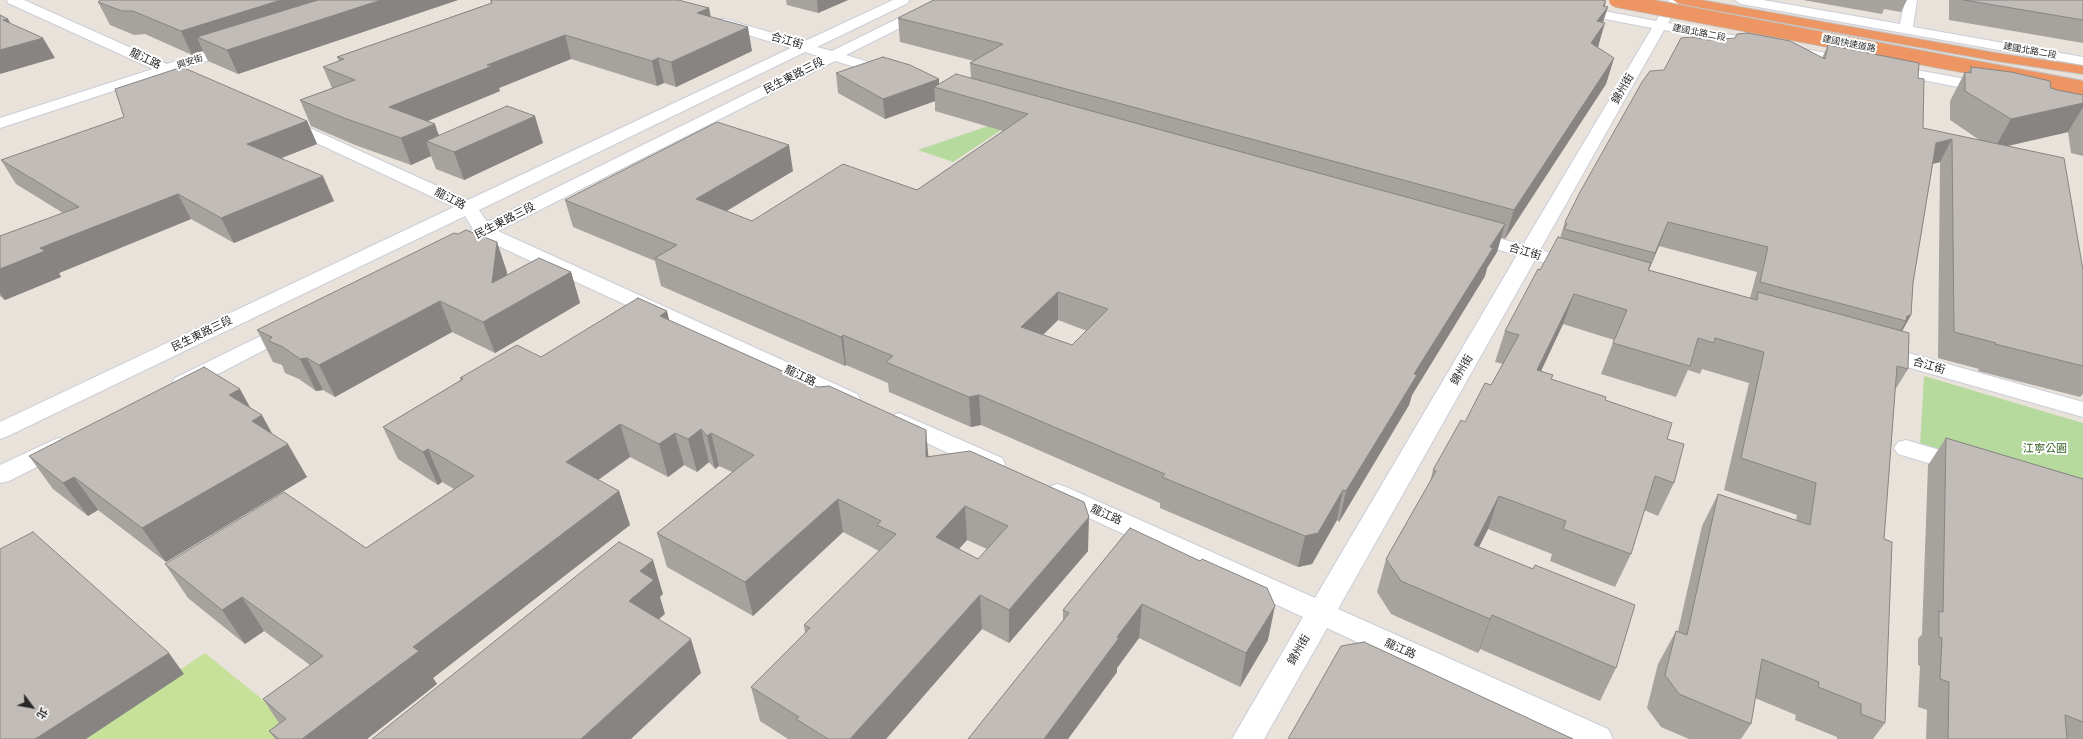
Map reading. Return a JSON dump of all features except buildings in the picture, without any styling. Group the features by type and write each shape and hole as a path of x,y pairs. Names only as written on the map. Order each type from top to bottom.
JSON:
{"highway":[{"path":"1591,0 2083,95"},
{"name":"建國快速道路","path":"1616,0 2083,88"},
{"name":"建國快速道路","path":"1642,0 2083,81"},
{"path":"1679,0 1996,57 2083,70"}],"street":[{"name":"龍江路","path":"13,0 210,89"},
{"name":"民生東路三段","path":"0,431 902,0"},
{"name":"民生東路三段","path":"458,245 945,0"},
{"name":"建國北路二段","path":"1527,0 2000,90"},
{"name":"錦州街","path":"1248,739 1675,0"},
{"name":"建國北路二段","path":"1741,0 2083,61"},
{"path":"1906,29 1911,0"},
{"name":"合江街","path":"708,18 805,46 906,78"},
{"name":"興安街","path":"0,123 247,43"},
{"name":"龍江路","path":"270,116 357,154 468,207 484,232 1013,473"},
{"name":"合江街","path":"1455,232 1591,271"},
{"path":"166,392 309,320"},
{"name":"合江街","path":"1858,346 2083,410"},
{"path":"0,475 74,438"},
{"path":"1906,448 1980,471"},
{"name":"龍江路","path":"1034,483 1597,739"}],"green space":[{"path":"997,123 1010,124 953,162 918,150"},
{"name":"江寧公園","path":"1924,376 2083,423 2083,497 1920,447"},
{"path":"205,653 278,712 280,739 75,739"}]}
